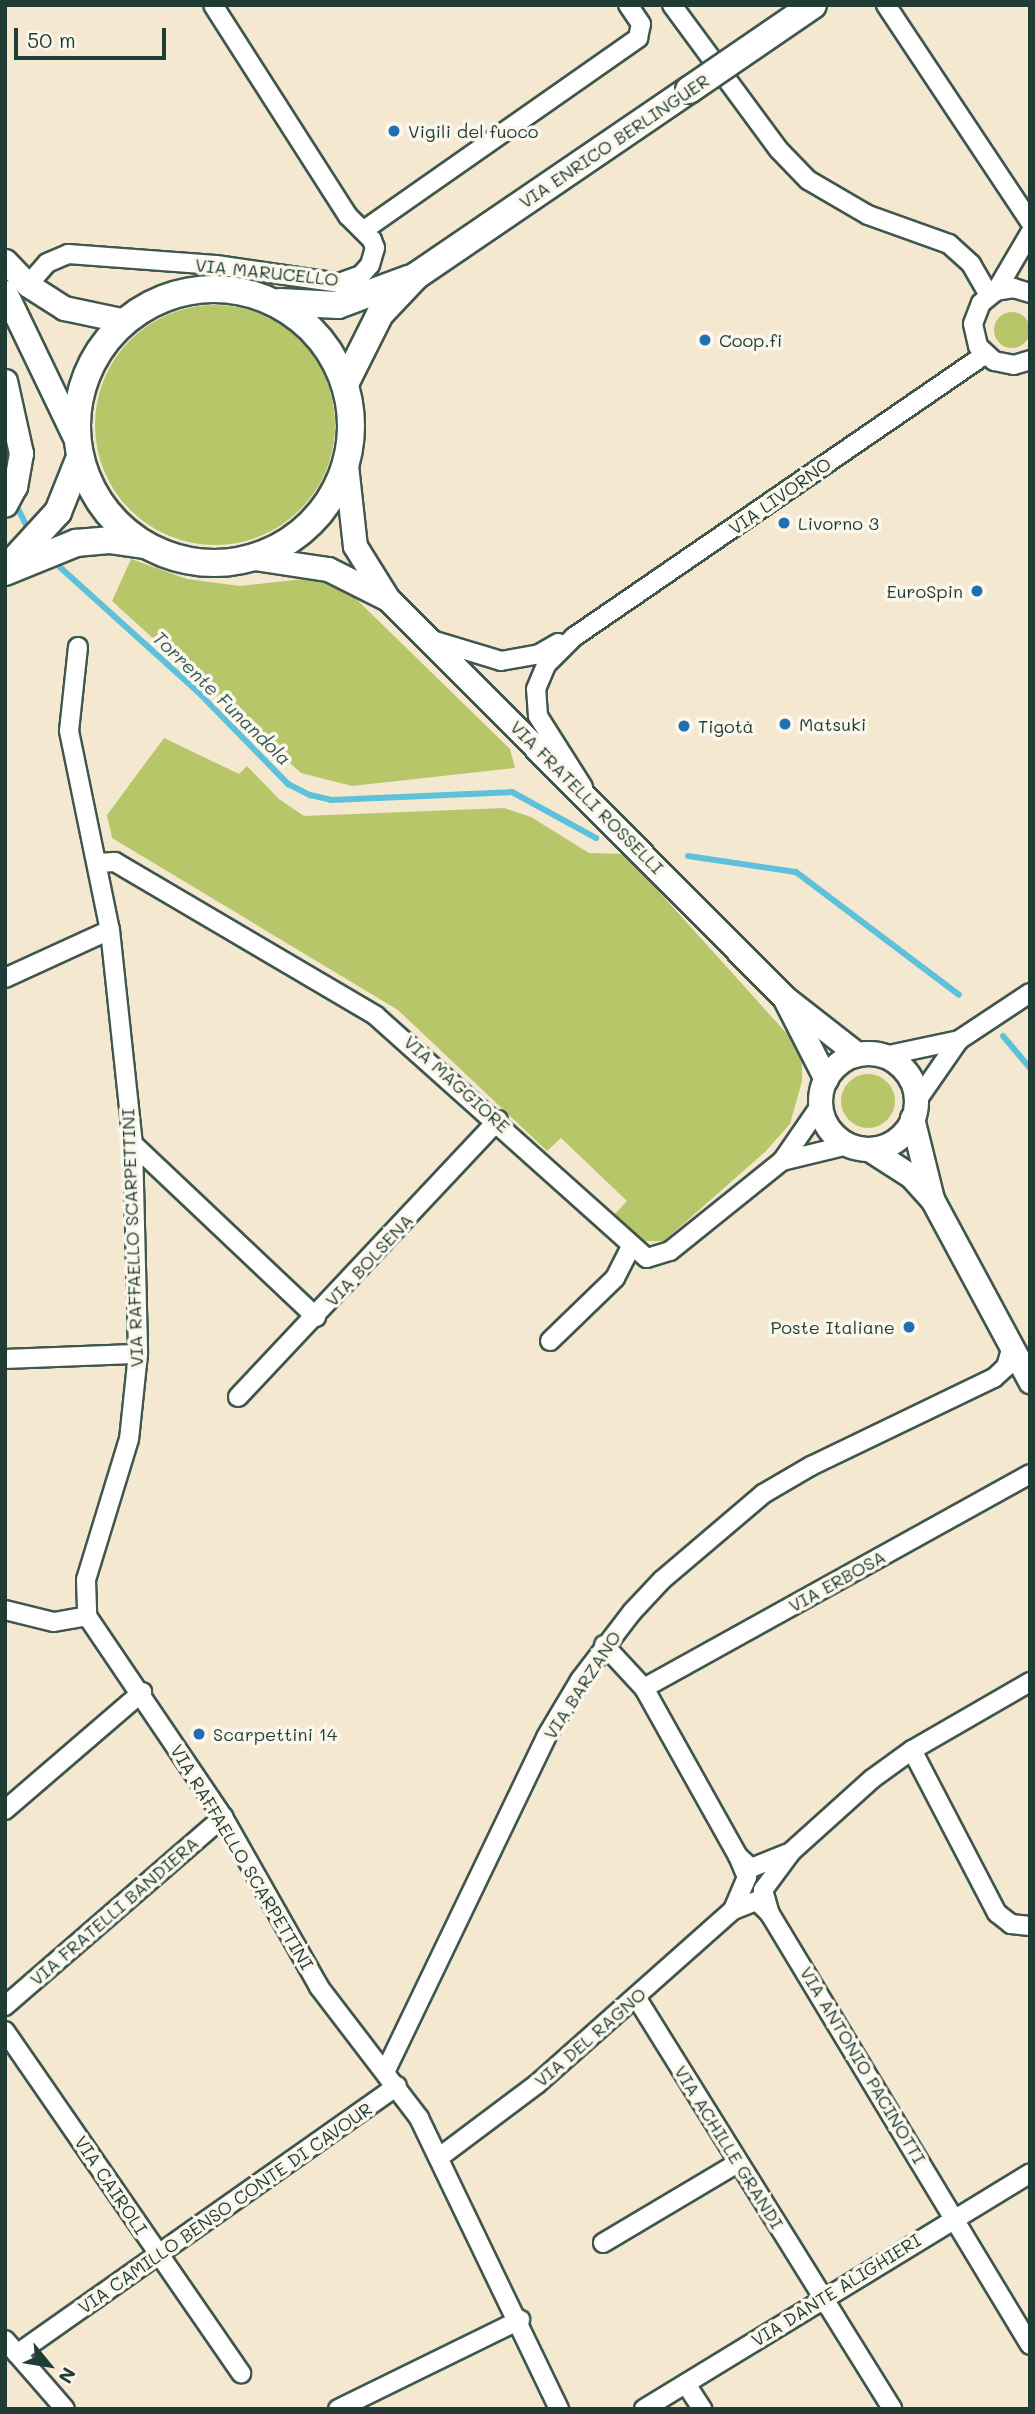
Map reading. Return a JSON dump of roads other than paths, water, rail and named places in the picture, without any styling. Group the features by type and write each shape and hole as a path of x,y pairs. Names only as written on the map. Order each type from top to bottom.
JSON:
{"main road":[{"name":"VIA ENRICO BERLINGUER","path":"345,384 380,314 416,276 813,5"},
{"name":"VIA ENRICO BERLINGUER","path":"5,569 58,512 79,451 78,410 89,370 126,321 159,301 196,290 243,291 272,301 338,304 416,276"},
{"name":"VIA ENRICO BERLINGUER","path":"5,569 76,542 109,540 145,545 192,562 254,558 291,541 312,523 329,502 346,465 352,424 345,384 318,335 272,301"},
{"name":"VIA ENRICO BERLINGUER","path":"79,451 104,509 145,545"}],"street":[{"name":"VIA MARUCELLO","path":"28,285 47,263 68,254 216,265 339,283 361,275 370,265 375,247 364,230 348,216 214,5"},
{"path":"364,230 638,38 641,24 628,5"},
{"path":"672,5 779,150 808,180 868,215 949,244 971,264 993,293"},
{"path":"886,5 1030,222"},
{"path":"1030,233 972,324 978,346 985,355 1004,365 1030,360"},
{"path":"5,261 28,285 79,313 126,321"},
{"path":"993,293 1014,288 1030,293"},
{"path":"5,292 79,451"},
{"name":"VIA LIVORNO","path":"429,639 501,661 539,654 574,637 985,355"},
{"path":"5,381 21,453 15,486 5,505"},
{"name":"VIA FRATELLI ROSSELLI","path":"346,465 355,546 388,599 590,798 784,997"},
{"name":"VIA FRATELLI ROSSELLI","path":"254,558 328,569 388,599"},
{"name":"VIA LIVORNO","path":"574,637 546,665 535,702 538,716 590,798"},
{"name":"VIA RAFFAELLO SCARPETTINI","path":"78,647 69,731 110,930 133,1144 138,1354 129,1439 86,1580 88,1616 142,1692 223,1817 319,1987 386,2070 441,2156 520,2320 559,2409"},
{"name":"VIA MAGGIORE","path":"97,863 115,862 376,1016 498,1121 631,1247 647,1258 664,1255 782,1161 820,1106"},
{"path":"5,978 110,930"},
{"path":"1030,993 960,1040 884,1056 857,1054 839,1063 826,1079 820,1106 830,1131 911,1176 932,1199 1020,1352 1030,1381"},
{"path":"784,997 857,1054"},
{"path":"784,997 826,1079"},
{"path":"858,1147 895,1140 960,1040"},
{"path":"884,1056 907,1074 932,1199"},
{"name":"VIA BOLSENA","path":"238,1397 498,1121"},
{"path":"133,1144 316,1317"},
{"name":"VIA MAGGIORE","path":"782,1161 858,1147"},
{"path":"550,1341 615,1278 631,1247"},
{"name":"VIA BARZANO","path":"386,2070 546,1737 604,1645 662,1580 763,1494 811,1466 994,1378 1020,1352"},
{"path":"5,1359 138,1354"},
{"name":"VIA ERBOSA","path":"644,1688 1030,1474"},
{"path":"5,1609 54,1622 88,1616"},
{"path":"604,1645 644,1688 738,1856 747,1877 733,1910"},
{"path":"771,1914 763,1891 792,1851 912,1750 1030,1682"},
{"path":"5,1810 142,1692"},
{"path":"912,1750 994,1908 1011,1924 1030,1926"},
{"name":"VIA FRATELLI BANDIERA","path":"5,2006 223,1817"},
{"path":"738,1856 751,1868 792,1851"},
{"path":"733,1910 757,1901 771,1914"},
{"name":"VIA DEL RAGNO","path":"441,2156 537,2084 733,1910"},
{"name":"VIA ANTONIO PACINOTTI","path":"771,1914 1030,2345"},
{"name":"VIA ACHILLE GRANDI","path":"636,1997 892,2409"},
{"name":"VIA CAIROLI","path":"5,2031 241,2373"},
{"name":"VIA CAMILLO BENSO CONTE DI CAVOUR","path":"11,2347 158,2256 397,2086"},
{"path":"603,2243 738,2163"},
{"name":"VIA DANTE ALIGHIERI","path":"644,2409 954,2216 1030,2173"},
{"path":"338,2409 520,2320"},
{"path":"11,2347 65,2409"},
{"path":"687,2384 702,2409"}],"waterway":[{"name":"Torrente Funandola","path":"16,505 26,525"},
{"name":"Torrente Funandola","path":"52,560 197,691 288,784 310,795 331,800 512,792 596,838"},
{"name":"Torrente Funandola","path":"688,856 796,872 959,995"},
{"name":"Torrente Funandola","path":"1003,1036 1030,1068"}],"place":[{"name":"Vigili del fuoco","path":"394,131"},
{"name":"Coop.fi","path":"705,340"},
{"name":"Livorno 3","path":"784,523"},
{"name":"EuroSpin","path":"977,591"},
{"name":"Matsuki","path":"785,724"},
{"name":"Tigotà","path":"684,726"},
{"name":"Poste Italiane","path":"909,1327"},
{"name":"Scarpettini 14","path":"199,1734"}]}
